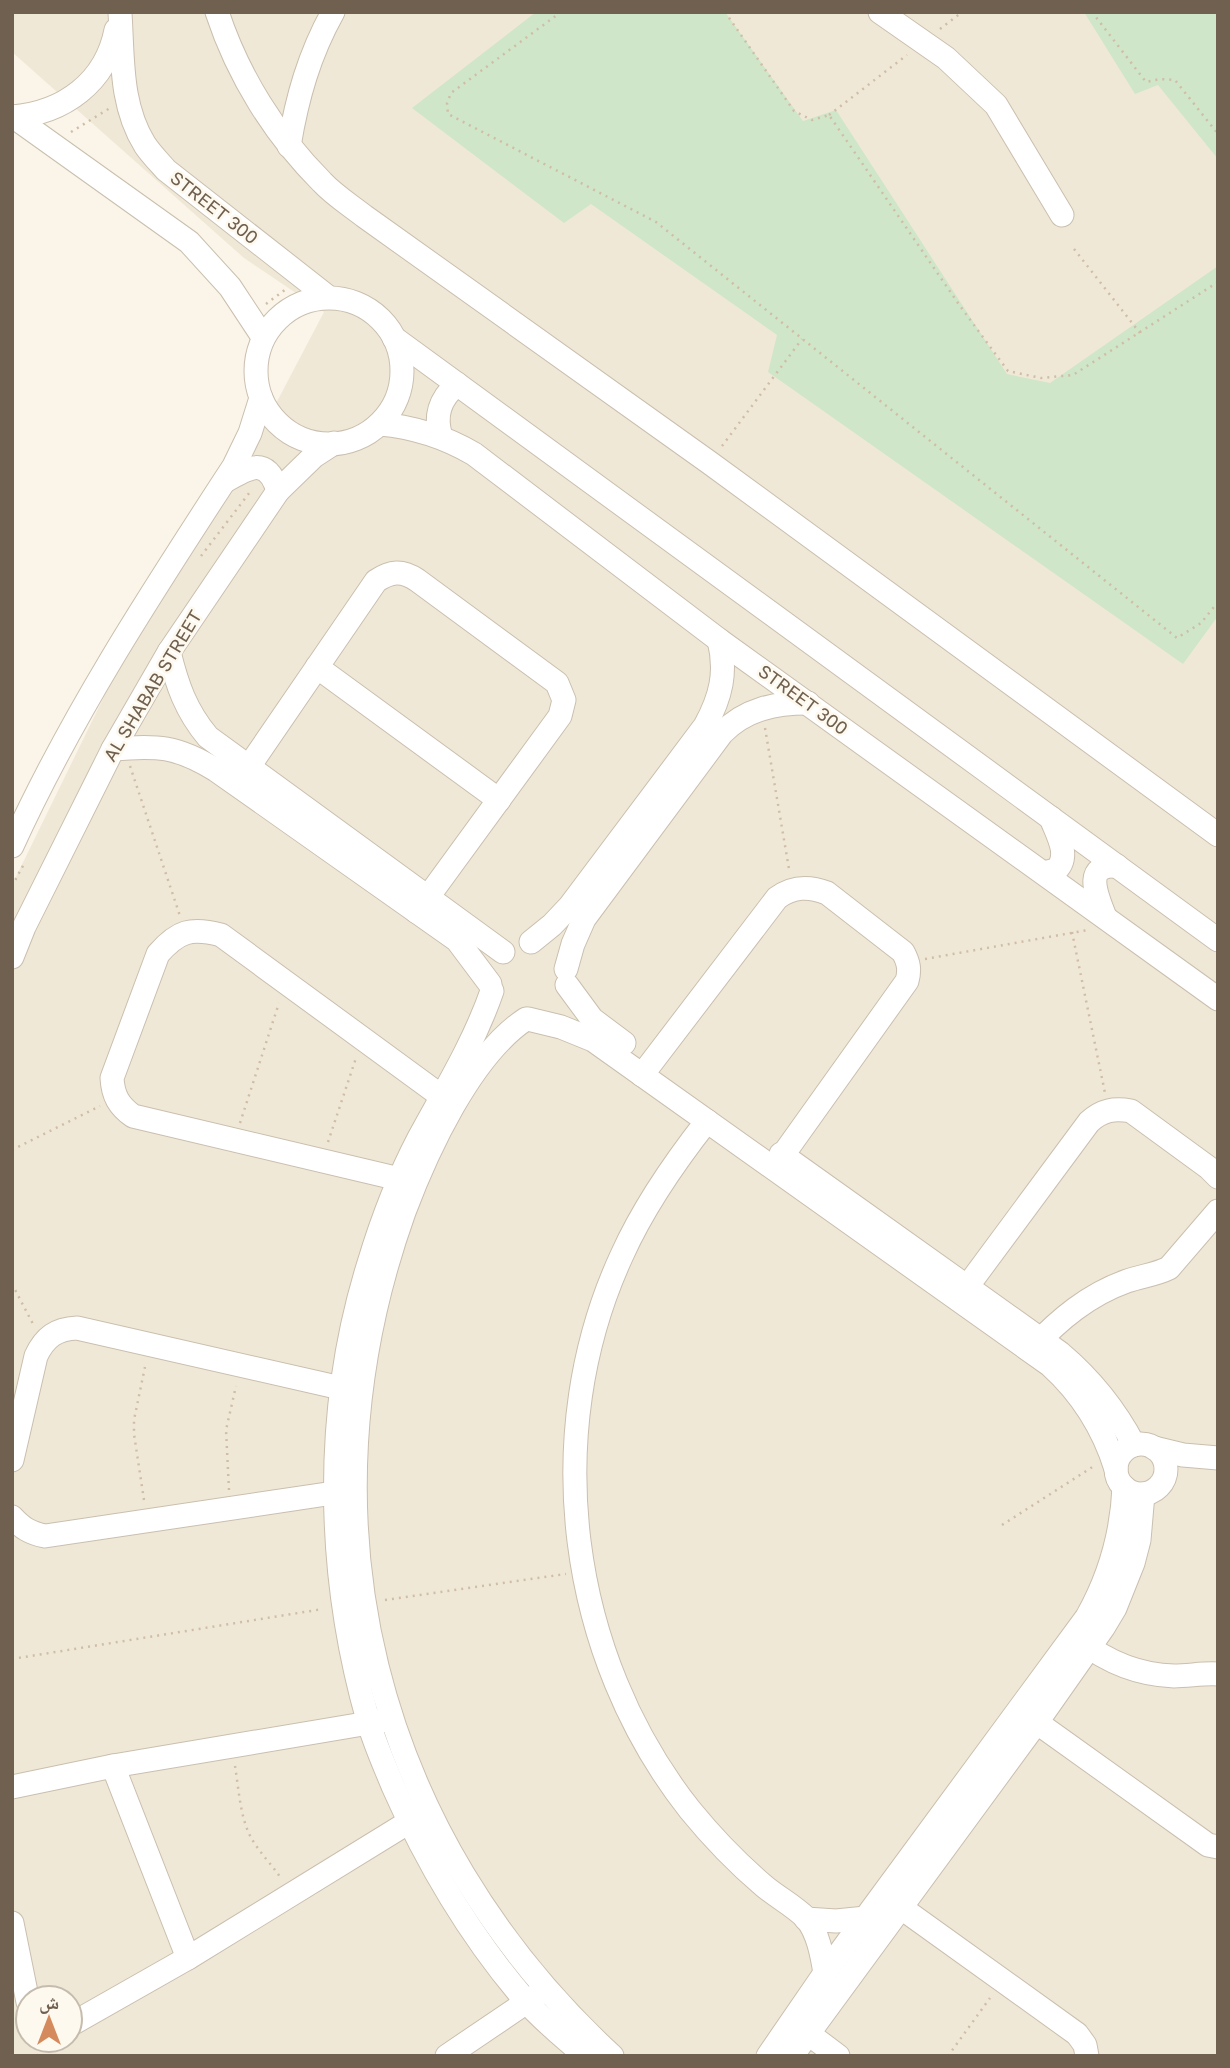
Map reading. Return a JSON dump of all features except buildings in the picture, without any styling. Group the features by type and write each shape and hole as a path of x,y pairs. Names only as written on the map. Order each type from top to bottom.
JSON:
{"street":[{"path":"217,12 237,61 260,105 289,146 324,185 1215,828"},
{"path":"289,146 295,108 306,71 320,35 333,12"},
{"path":"880,12 967,76 996,104 1062,215"},
{"path":"13,117 47,111 88,85 107,59 120,13"},
{"name":"STREET 300","path":"120,13 123,85 131,117 146,145 166,170 328,298"},
{"path":"13,117 189,242 230,287 263,337"},
{"path":"394,338 400,355 400,382 392,408 380,424 351,440 316,442 298,437 282,427 261,398 255,367 263,337 275,321 290,308 308,300 328,298 344,299 373,313 394,338 1218,940"},
{"path":"441,437 438,414 448,392 457,384"},
{"path":"18,854 57,753 115,651 243,449 261,398"},
{"name":"STREET 300","path":"380,424 414,429 441,437 474,454 719,640 1218,999"},
{"name":"AL SHABAB STREET","path":"12,957 24,927 169,652 278,491 314,456 334,443"},
{"path":"224,481 253,467 262,468 270,473 278,491"},
{"path":"243,776 376,581 385,574 396,572 417,580 557,683 564,700 560,716 423,905"},
{"path":"531,942 570,906 705,726 720,694 723,666 719,640"},
{"path":"169,652 183,699 194,719 243,776 423,905 503,952"},
{"path":"317,667 499,800"},
{"path":"720,694 737,700 754,711"},
{"path":"448,1101 509,1030 527,1018 537,1018 554,1009 561,1002 573,944 584,919 722,733 733,722 754,711 784,703 808,704"},
{"path":"118,748 167,748 243,776"},
{"path":"1044,873 1056,870 1063,860 1051,818"},
{"path":"1111,921 1094,881 1102,868 1117,866"},
{"path":"646,1069 776,898 792,890 815,889 828,893 903,953 908,962 907,982 778,1162"},
{"path":"423,905 457,940 491,987 501,1007 508,1013 561,1027 593,1040 646,1069 1035,1345 1085,1401 1131,1478 1140,1528 1133,1563 1115,1608 1082,1642 800,2027 768,2056"},
{"path":"407,1180 133,1116 123,1109 116,1099 112,1078 158,954 169,941 186,932 203,930 221,935 448,1101"},
{"path":"585,2056 526,2002 482,1946 449,1896 380,1721 354,1605 359,1568 344,1491 351,1390 407,1180 448,1101 477,1030 491,987 493,966 503,952 521,942 549,947 562,961 567,977 592,1019 646,1069 707,1121 778,1162"},
{"path":"962,1293 1089,1122 1108,1110 1131,1111 1141,1117 1218,1177"},
{"path":"707,1121 674,1163 645,1208 621,1256 591,1344 579,1409 575,1462 576,1516 583,1571 594,1620 611,1671 633,1720 659,1766 690,1809 725,1850 764,1886 806,1919 818,1945 825,1973"},
{"path":"1035,1345 1074,1308 1101,1292 1169,1268 1218,1211"},
{"path":"12,1460 36,1356 42,1343 52,1334 64,1329 77,1328 351,1390"},
{"path":"1035,1345 1060,1353 1095,1385 1144,1447 1165,1462 1166,1470 1131,1478"},
{"path":"1131,1478 1119,1459 1125,1450 1144,1447 1215,1458"},
{"path":"1131,1478 1215,1458"},
{"path":"12,1517 22,1528 45,1536 344,1491"},
{"path":"1082,1642 1130,1668 1174,1676 1218,1674"},
{"path":"1028,1716 1208,1845 1218,1847"},
{"path":"12,1787 113,1766 380,1721"},
{"path":"113,1766 188,1958"},
{"path":"84,2017 188,1958 418,1816"},
{"path":"418,1816 494,1924 546,1989 611,2055"},
{"path":"792,2056 800,2027 825,1973 866,1918 891,1901"},
{"path":"891,1901 1077,2034 1085,2045 1087,2056"},
{"path":"806,1919 836,1921 866,1918"},
{"path":"12,1923 25,1984"},
{"path":"447,2056 546,1989"},
{"path":"800,2027 838,2056"}],"path":[{"path":"561,12 451,93 447,103 448,114 656,222 1177,638 1201,623 1218,602"},
{"path":"725,12 794,111 812,120 830,115 962,12"},
{"path":"1092,12 1146,82 1175,80 1218,134"},
{"path":"56,146 65,135 106,109 127,101"},
{"path":"830,115 960,306 1008,371 1041,378 1073,375 1218,282"},
{"path":"1074,249 1140,333"},
{"path":"248,315 300,276"},
{"path":"710,463 802,339"},
{"path":"201,556 250,492"},
{"path":"754,711 792,890"},
{"path":"118,748 186,932"},
{"path":"12,886 18,854"},
{"path":"908,962 1072,932 1111,921"},
{"path":"1072,932 1108,1110"},
{"path":"234,1140 286,983"},
{"path":"322,1160 363,1039"},
{"path":"12,1150 116,1099"},
{"path":"12,1284 42,1343"},
{"path":"147,1521 134,1420 150,1345"},
{"path":"230,1508 226,1430 242,1366"},
{"path":"1002,1525 1131,1478"},
{"path":"12,1659 583,1571"},
{"path":"232,1745 243,1811 253,1841 293,1894"},
{"path":"947,2056 1003,1981"}],"shaded area":[{"path":"12,12 1218,12 1218,2056 12,2056 12,885 118,668 232,487 324,312 244,258 12,52"}],"green space":[{"path":"536,12 725,12 803,121 836,110 1007,374 1050,383 1218,266 1218,616 1183,664 768,372 777,335 591,204 564,223 412,108"},
{"path":"1084,12 1218,12 1218,159 1158,85 1135,94"}]}
